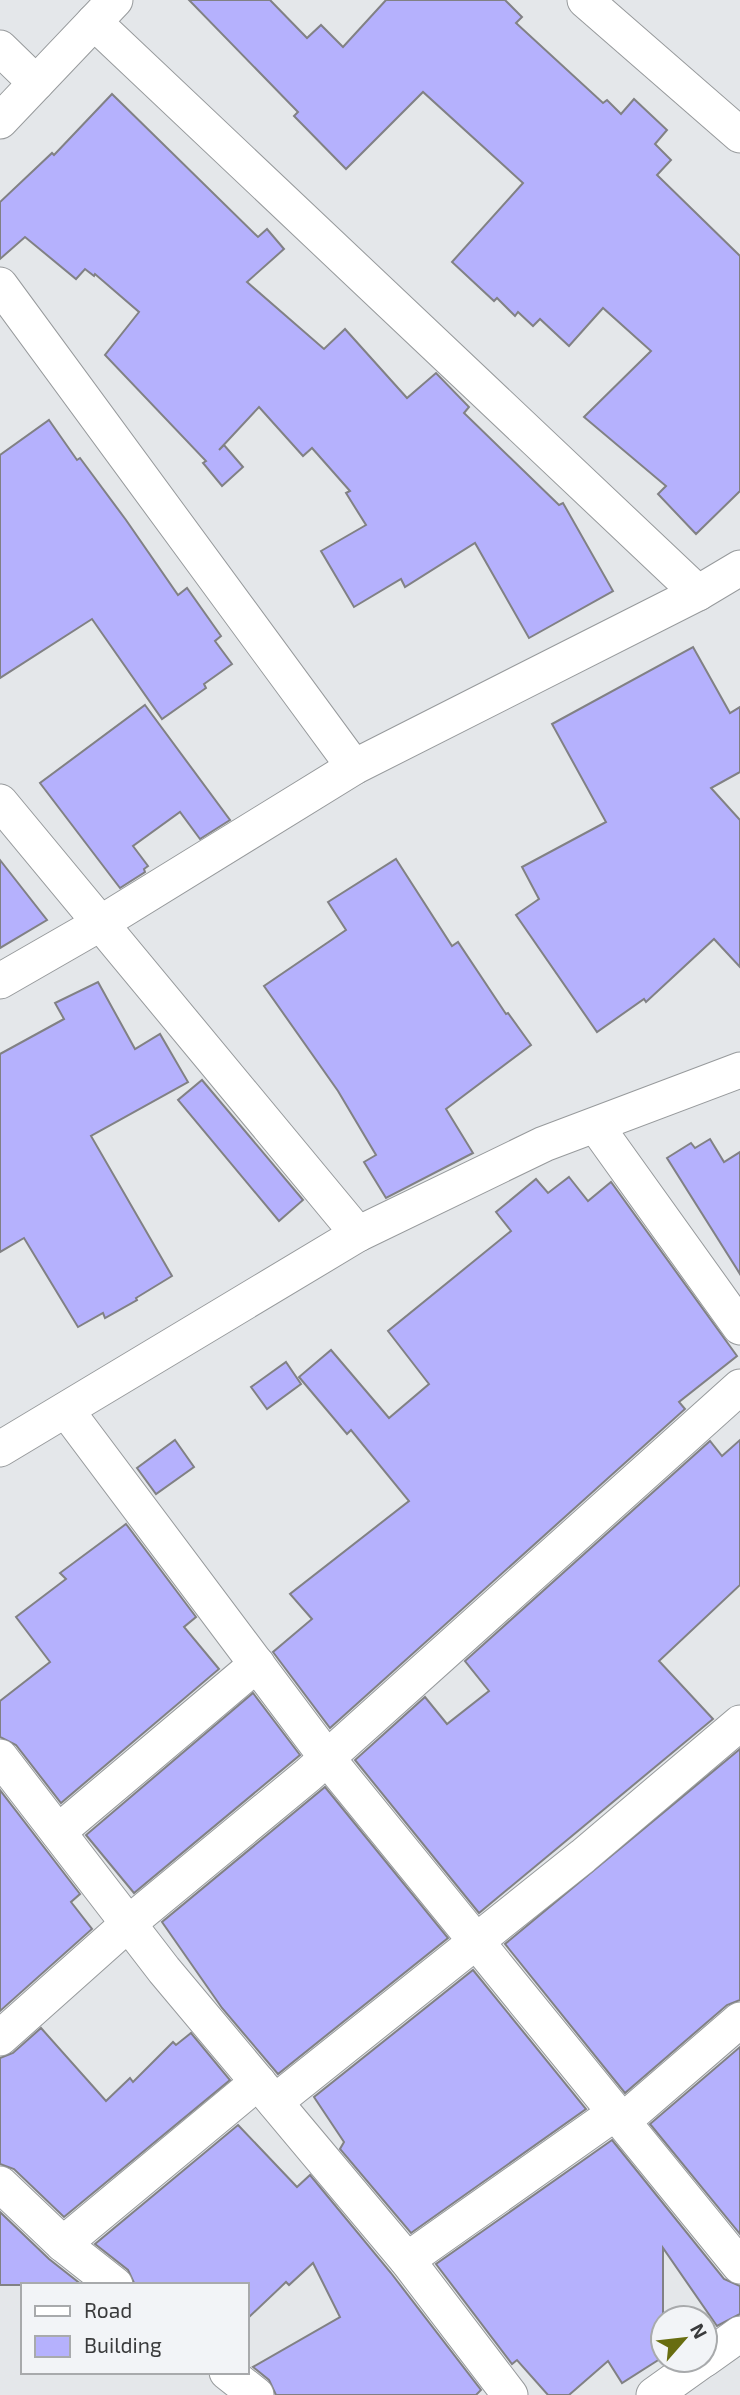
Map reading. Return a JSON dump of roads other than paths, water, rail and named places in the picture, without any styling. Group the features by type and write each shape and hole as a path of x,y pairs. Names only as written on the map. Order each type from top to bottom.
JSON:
{"street":[{"path":"584,0 740,135"},
{"path":"0,121 104,11 698,593"},
{"path":"0,48 36,83"},
{"path":"0,285 355,767"},
{"path":"0,981 101,923 355,767 698,593 740,568"},
{"path":"0,802 358,1234"},
{"path":"0,1450 358,1234 544,1144 740,1070"},
{"path":"596,1126 740,1327"},
{"path":"0,2038 128,1923 327,1758 740,1387"},
{"path":"66,1410 327,1758 740,2266"},
{"path":"58,1832 257,1664"},
{"path":"63,2244 476,1941 583,1856 740,1723"},
{"path":"0,1757 128,1923 407,2260 510,2395"},
{"path":"407,2260 619,2117 740,2020"},
{"path":"0,2184 63,2244 112,2283"},
{"path":"719,2349 740,2334"},
{"path":"230,2374 256,2395"},
{"path":"654,2395 683,2374"}]}
